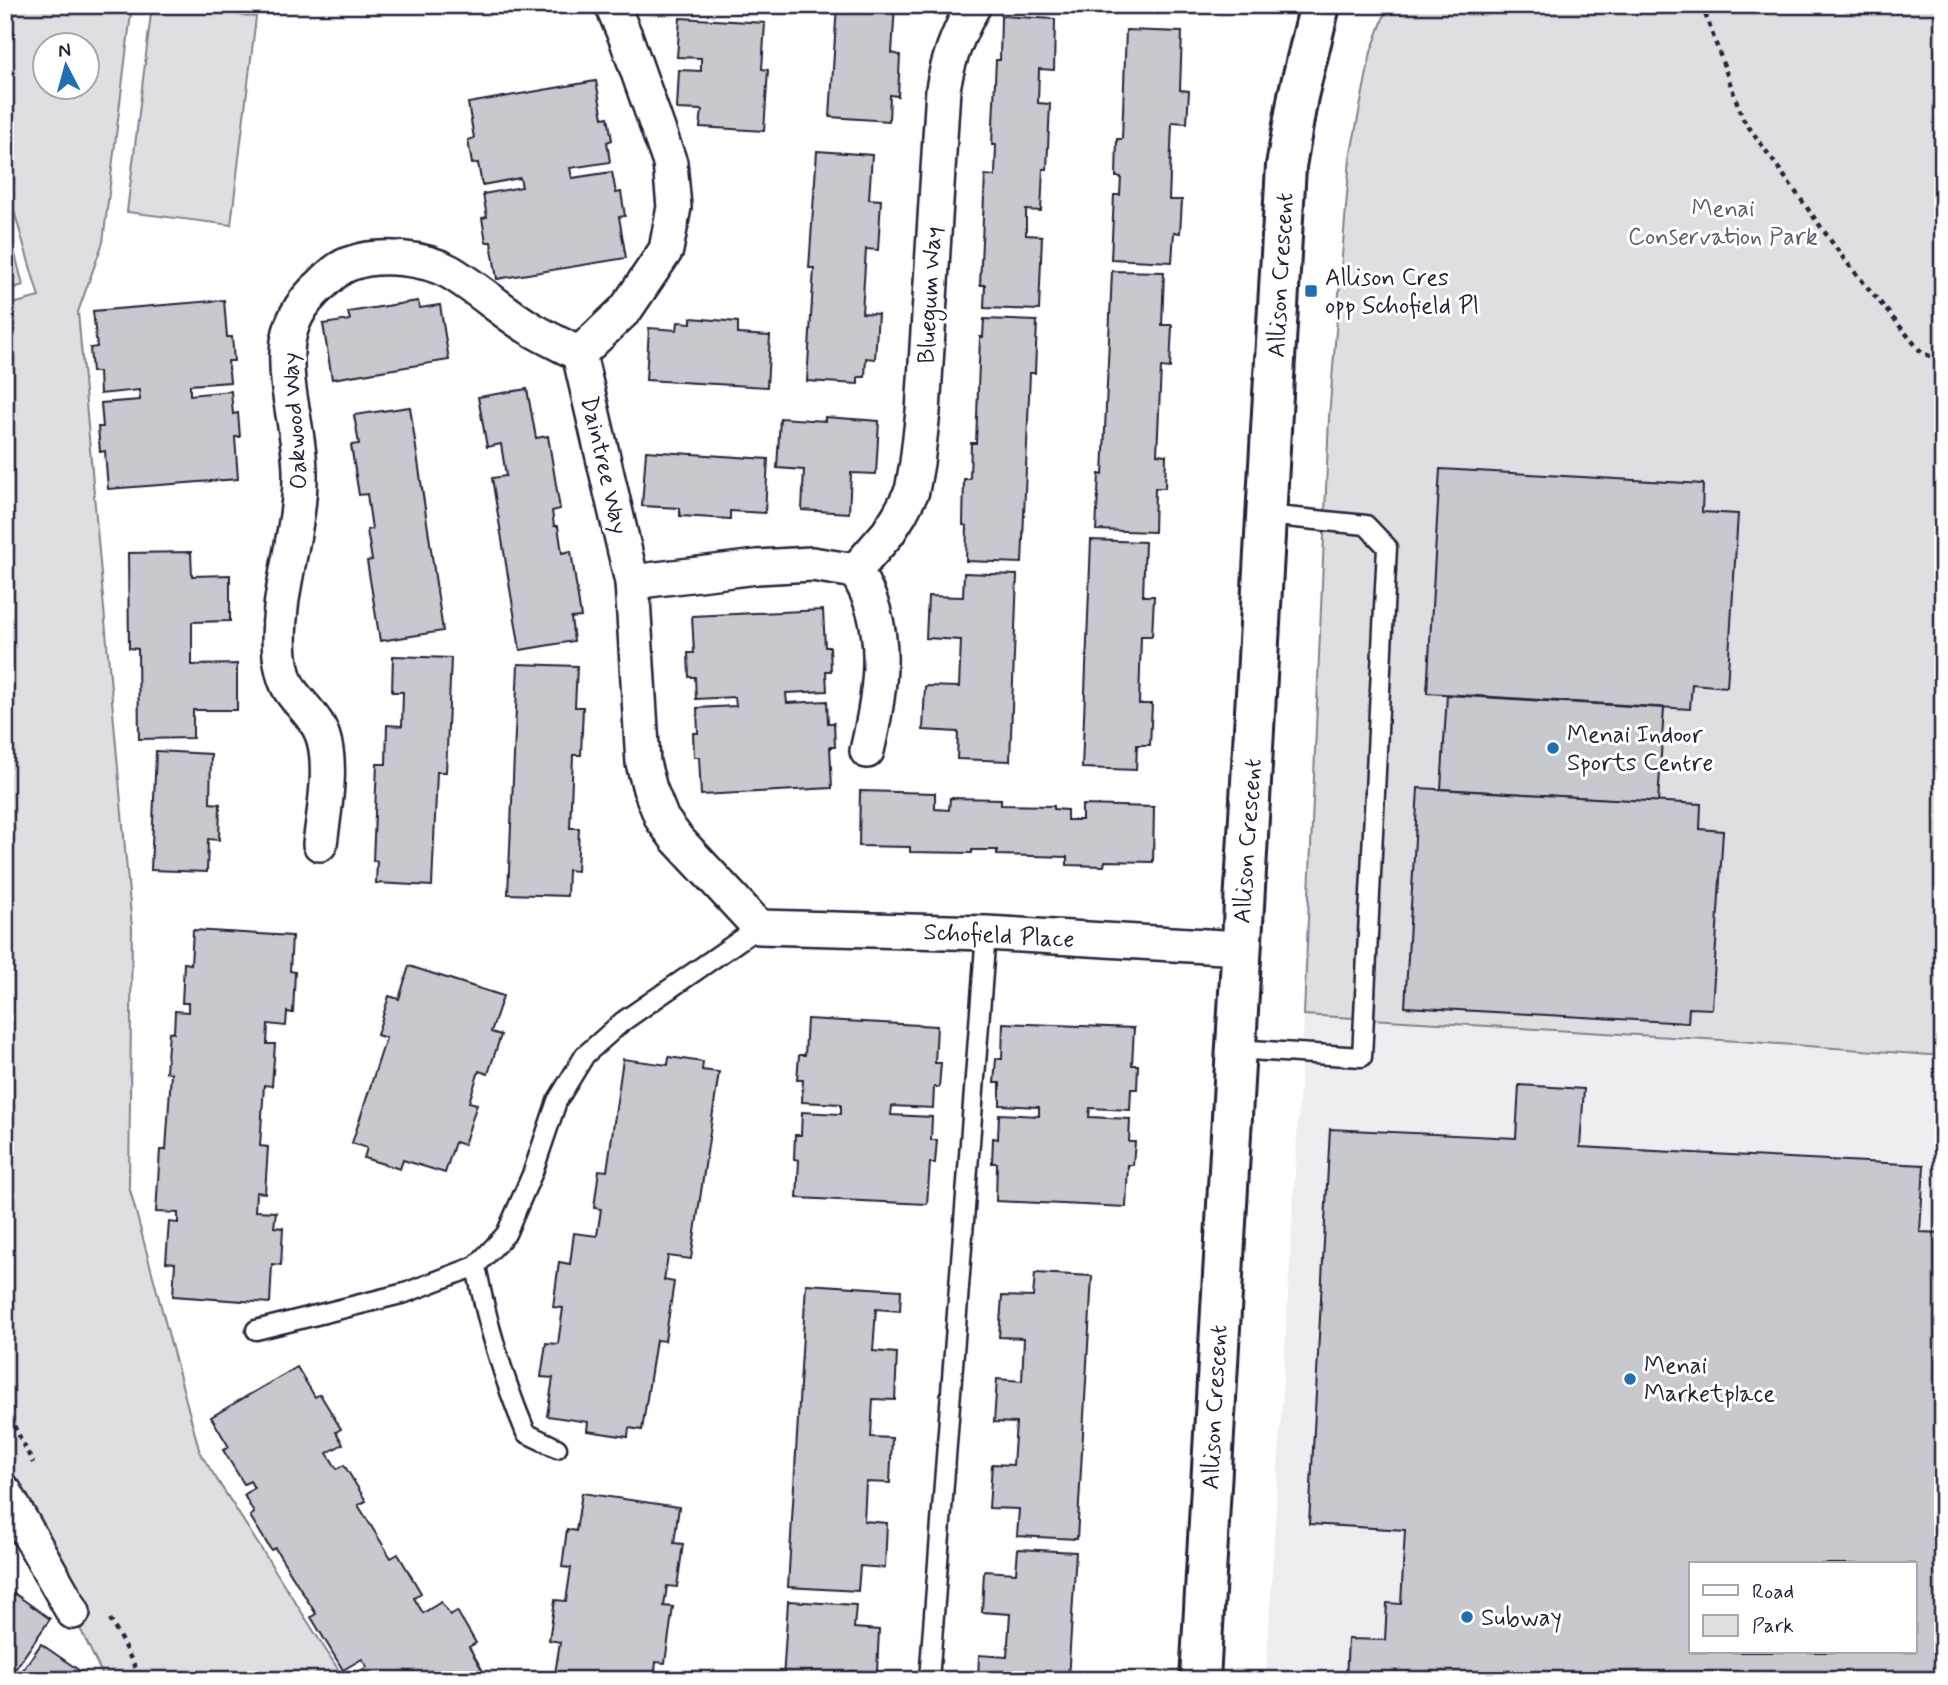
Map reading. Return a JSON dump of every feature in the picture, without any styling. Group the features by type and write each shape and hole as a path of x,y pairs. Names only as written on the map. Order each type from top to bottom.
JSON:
{"street":[{"path":"579,354 626,309 666,250 674,207 670,163 612,5"},
{"name":"Bluegum Way","path":"855,571 900,514 914,481 923,412 943,89 948,59 959,31 974,5"},
{"name":"Allison Crescent","path":"1200,1680 1286,166 1298,96 1320,5"},
{"name":"Oakwood Way","path":"320,844 327,772 325,744 318,725 290,693 283,676 280,655 283,586 300,500 300,469 288,382 287,351 298,311 314,290 350,263 371,258 417,261 448,271 528,327 579,354"},
{"name":"Daintree Way","path":"579,354 632,582 643,763 650,789 662,819 677,839 758,927"},
{"path":"632,582 757,567 811,564 855,571 873,603 879,638 876,714 867,751"},
{"name":"Schofield Place","path":"758,927 986,933 1240,948"},
{"path":"5,1492 73,1612"}],"lane":[{"path":"1234,1049 1362,1057 1387,547 1366,525 1266,515"},
{"path":"256,1330 405,1293 476,1266 506,1234 533,1172 557,1101 584,1055 622,1022 758,927"},
{"path":"929,1680 986,933"},
{"path":"476,1266 486,1317 505,1384 526,1433 557,1448"}],"path":[{"path":"1702,5 1743,118 1853,269 1922,353 1943,362"},
{"path":"5,864 5,886"}],"shaded area":[{"name":"Menai Marketplace","path":"1304,1015 1943,1056 1943,1680 1266,1680"}],"green space":[{"path":"5,5 132,5 103,242 78,312 132,928 129,1186 200,1453 345,1680 105,1680 5,1473 5,306 39,297 5,180"},
{"path":"152,5 256,17 231,225 127,212"},
{"name":"Menai Conservation Park","path":"1388,5 1943,5 1943,1056 1304,1015 1329,417 1350,158 1371,52"},
{"path":"5,215 23,285 5,291"}],"building":[{"path":"837,5 895,5 892,53 900,55 898,96 890,95 889,121 830,117"},
{"path":"1001,16 1055,19 1054,70 1039,69 1038,103 1050,104 1047,169 1043,169 1041,211 1026,210 1026,235 1042,236 1039,310 984,308 985,285 980,285 985,175 995,176 996,145 992,145"},
{"path":"680,18 765,23 762,69 768,70 764,131 700,127 702,110 677,109 679,70 701,71 701,58 677,57"},
{"path":"1126,30 1182,32 1180,90 1189,91 1187,123 1172,122 1169,200 1182,200 1180,233 1174,232 1172,262 1111,259 1114,195 1120,195 1121,177 1116,177 1117,139 1122,139"},
{"path":"596,81 603,118 608,117 612,140 607,142 610,162 570,168 572,178 612,172 616,193 621,192 625,216 619,217 626,258 497,279 491,242 486,242 482,218 487,217 483,194 522,187 520,178 482,185 478,163 472,164 468,140 474,138 468,103"},
{"path":"817,151 872,155 869,199 881,200 878,250 866,249 862,313 878,314 875,359 866,358 865,377 858,377 858,384 807,381 814,268 809,268"},
{"path":"1112,271 1164,272 1162,325 1172,325 1170,368 1161,367 1157,454 1166,455 1165,488 1155,488 1154,532 1096,530 1099,474 1103,475"},
{"path":"224,300 227,337 232,337 234,361 228,361 230,382 190,385 190,395 231,391 233,414 238,413 240,437 235,437 238,479 108,489 105,451 100,452 98,427 103,427 101,403 140,400 139,390 100,394 99,372 92,372 90,348 97,347 93,311"},
{"path":"418,301 420,308 440,305 449,360 332,379 323,324 350,320 348,312"},
{"path":"691,318 738,322 738,334 770,336 767,387 646,380 649,328 677,330 678,322 691,323"},
{"path":"984,319 1037,321 1035,373 1030,373 1022,563 966,561 967,526 963,525 964,479 970,479 971,443 976,443 980,337 983,337"},
{"path":"527,389 536,438 548,436 560,509 552,511 554,526 558,526 562,553 571,551 581,617 571,618 574,641 520,650 492,478 506,476 501,444 487,447 478,397"},
{"path":"410,407 443,631 380,641 367,561 372,560 367,530 372,529 367,494 359,495 351,445 359,444 354,415"},
{"path":"825,417 879,421 876,474 851,473 849,513 802,510 804,470 777,468 780,418 825,421"},
{"path":"646,451 768,459 765,513 730,511 730,519 680,516 680,508 642,506"},
{"path":"1440,469 1703,484 1702,512 1738,514 1727,687 1692,684 1690,709 1427,693"},
{"path":"1091,540 1145,542 1143,596 1154,596 1152,636 1141,636 1139,704 1152,704 1150,745 1137,745 1136,770 1082,768"},
{"path":"191,552 192,576 230,575 230,621 192,622 192,665 237,664 237,710 193,710 193,738 139,739 138,649 129,648 128,553"},
{"path":"964,573 1017,575 1010,761 957,759 958,732 923,730 925,686 959,687 961,640 926,638 928,596 963,597"},
{"path":"823,610 825,647 830,647 831,671 826,671 827,691 786,693 787,703 827,701 828,723 834,723 835,747 830,747 832,788 701,795 699,757 694,757 693,733 698,733 697,708 736,706 735,697 696,699 695,677 689,677 688,653 694,653 692,616"},
{"path":"393,656 451,658 446,772 437,772 432,886 376,883 377,861 373,861 377,764 386,764 387,725 402,726 403,692 392,692"},
{"path":"518,664 577,666 575,707 583,707 581,755 573,755 570,828 579,828 577,871 568,870 567,896 508,894"},
{"name":"Menai Indoor Sports Centre","path":"1447,695 1664,708 1658,802 1441,789"},
{"path":"156,751 211,754 210,803 220,804 219,840 208,839 207,872 151,870"},
{"path":"1418,788 1701,804 1700,829 1723,831 1712,1009 1689,1008 1688,1023 1405,1007"},
{"path":"860,791 935,793 935,809 949,810 950,798 1001,799 1001,805 1054,806 1054,809 1067,810 1067,820 1082,820 1082,805 1154,807 1153,862 1105,861 1104,866 1067,865 1067,857 997,855 997,850 972,850 972,853 910,852 910,847 859,846"},
{"path":"193,930 292,936 290,971 295,972 293,1013 287,1012 286,1026 268,1024 267,1044 275,1044 272,1086 264,1085 260,1146 268,1147 265,1193 256,1192 255,1211 276,1212 274,1227 283,1228 281,1265 272,1264 270,1303 173,1296 175,1263 166,1262 169,1222 178,1223 178,1213 156,1212 160,1150 166,1150 171,1073 166,1072 169,1032 174,1033 175,1011 188,1012 188,1003 182,1003 184,963 191,964"},
{"path":"409,966 503,996 491,1032 501,1035 488,1074 479,1071 469,1102 477,1104 464,1145 455,1142 445,1173 403,1160 400,1169 364,1158 367,1148 352,1143 386,1038 377,1035 389,996 399,999"},
{"path":"807,1019 937,1026 935,1063 941,1063 939,1087 934,1087 933,1108 892,1106 891,1115 932,1117 931,1140 937,1140 935,1163 930,1163 927,1204 797,1198 799,1160 794,1159 795,1135 801,1135 802,1112 841,1114 841,1104 802,1102 803,1080 797,1080 799,1055 805,1055"},
{"path":"1003,1023 1134,1028 1132,1065 1138,1065 1137,1089 1131,1089 1130,1110 1090,1108 1089,1117 1130,1119 1129,1142 1135,1142 1133,1165 1128,1165 1126,1207 996,1201 997,1163 992,1163 993,1138 998,1139 999,1114 1039,1116 1039,1107 1000,1105 1000,1083 994,1083 996,1059 1002,1059"},
{"path":"669,1057 703,1062 702,1070 719,1072 691,1259 668,1256 664,1280 674,1282 665,1341 656,1340 642,1430 629,1428 628,1437 587,1431 588,1422 547,1416 553,1378 541,1377 546,1343 558,1344 563,1308 553,1307 559,1262 570,1264 574,1233 597,1236 601,1209 594,1208 599,1170 607,1171 623,1059 668,1065"},
{"name":"Menai Marketplace","path":"1519,1085 1584,1089 1580,1147 1924,1165 1920,1232 1943,1233 1943,1680 1346,1680 1348,1639 1385,1640 1387,1603 1401,1604 1405,1530 1309,1524 1330,1129 1516,1138"},
{"path":"1035,1273 1092,1276 1077,1539 1017,1536 1019,1509 989,1508 992,1464 1013,1465 1016,1423 994,1422 997,1379 1022,1381 1024,1338 999,1337 1002,1296 1033,1297"},
{"path":"806,1284 901,1290 900,1311 876,1309 873,1351 897,1353 895,1400 873,1399 871,1437 892,1438 890,1483 866,1482 864,1521 887,1523 885,1568 860,1566 858,1591 788,1587"},
{"path":"297,1367 315,1397 320,1394 341,1429 336,1432 343,1444 327,1453 337,1469 344,1465 366,1501 358,1505 391,1558 398,1554 421,1593 414,1598 423,1613 441,1602 450,1615 457,1611 476,1643 469,1647 488,1680 365,1680 360,1671 367,1667 362,1659 343,1670 311,1617 316,1614 275,1548 271,1550 250,1516 254,1513 244,1495 254,1488 250,1481 244,1484 223,1450 229,1447 211,1417"},
{"path":"582,1493 679,1507 674,1543 683,1544 677,1587 667,1586 664,1606 673,1607 665,1663 656,1662 654,1680 554,1680 560,1642 549,1640 555,1600 566,1601 571,1568 562,1567 567,1529 576,1531"},
{"path":"1018,1549 1076,1552 1068,1680 978,1680 979,1655 1007,1657 1010,1614 982,1612 984,1571 1016,1573"},
{"path":"14,1593 50,1619 9,1678 5,1675 5,1599 8,1601"},
{"path":"788,1601 856,1605 854,1628 879,1630 877,1672 851,1671 850,1680 783,1680"},
{"path":"41,1644 93,1680 16,1680"}],"place":[{"name":"Allison Cres opp Schofield Pl","path":"1311,291"},
{"name":"Menai Indoor Sports Centre","path":"1553,748"},
{"name":"Menai Marketplace","path":"1630,1379"},
{"name":"Subway","path":"1467,1617"}]}
